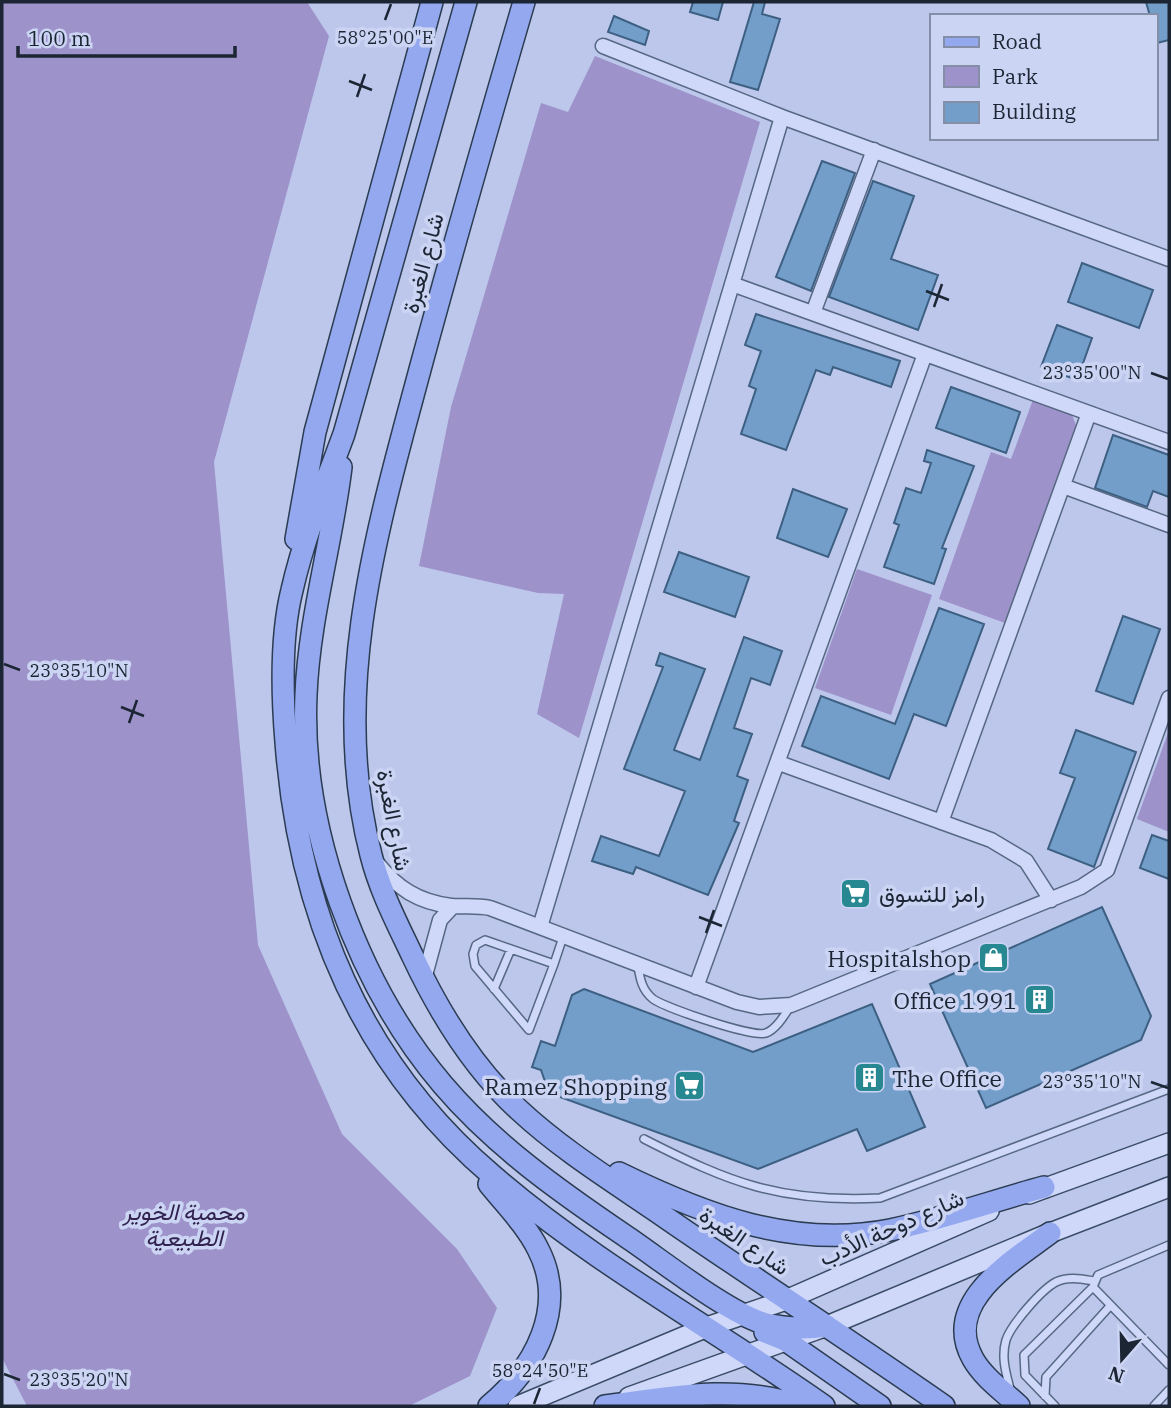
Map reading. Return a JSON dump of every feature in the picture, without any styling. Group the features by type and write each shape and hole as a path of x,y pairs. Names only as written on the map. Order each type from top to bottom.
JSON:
{"main road":[{"path":"291,592 296,538 315,432 432,2"},
{"name":"شارع الغبرة","path":"466,2 344,434 291,592 284,676 286,748 295,824 316,913 351,999 374,1038 396,1070 456,1141 494,1177 574,1238 824,1406"},
{"name":"شارع الغبرة","path":"524,2 470,183 375,538 355,674 357,762 363,817 371,856 384,895 440,1010 495,1085 518,1109 559,1144 944,1406"},
{"path":"344,434 338,489 311,642 306,696 307,748 324,846 358,945 378,988 442,1084 483,1126 577,1203 744,1315 785,1328 827,1326"},
{"path":"456,1141 529,1233 547,1273 550,1303 539,1345 529,1364 489,1406"},
{"name":"شارع دوحة الأدب","path":"518,1406 708,1327 786,1300 1044,1187 1169,1143"},
{"path":"559,1144 677,1202 713,1215 779,1232 815,1236 890,1230 1044,1187"},
{"path":"604,1406 827,1326 1050,1233 1169,1187"},
{"path":"1015,1403 973,1359 968,1346 968,1319 976,1294 989,1279 1050,1233"},
{"path":"708,1327 747,1327 785,1340 880,1406"},
{"path":"784,1378 779,1370 782,1356 795,1350 804,1353"},
{"path":"604,1406 731,1392 758,1394 800,1406"}],"street":[{"path":"603,47 782,117 1169,259"},
{"path":"540,927 782,117"},
{"path":"813,313 874,150"},
{"path":"732,284 1169,442"},
{"path":"696,987 925,354"},
{"path":"941,822 1089,413"},
{"path":"1063,486 1169,525"},
{"path":"371,856 411,895 453,906 490,908 638,966 759,1007 791,1005 1095,880 1107,870 1169,698"},
{"path":"779,763 991,840 1026,861 1051,900"},
{"path":"424,980 440,920 453,906"}],"lane":[{"path":"554,964 485,940 476,945 473,954 475,966 529,1030 554,964 563,937"},
{"path":"494,989 511,949"},
{"path":"638,966 641,984 654,1000 748,1035 766,1033 778,1024 791,1005"},
{"path":"644,1139 734,1182 787,1196 844,1200 880,1198 1169,1089"},
{"path":"1055,1406 1025,1375 1024,1355 1093,1284 1098,1275 1169,1245"},
{"path":"1015,1403 1003,1364 1007,1338 1016,1324 1056,1282 1075,1278 1093,1284 1110,1306 1169,1366"},
{"path":"1045,1396 1046,1377 1110,1306"},
{"path":"1154,1406 1169,1390"}],"green space":[{"name":"محمية الخوير الطبيعية","path":"2,2 307,2 329,36 214,462 258,945 342,1134 457,1249 497,1308 470,1376 409,1406 27,1406 2,1358"},
{"path":"595,56 760,122 579,738 537,714 564,594 538,593 419,566 451,407 541,103 568,112"},
{"path":"1034,397 1070,410 1076,425 1005,623 939,599 991,452 1011,459"},
{"path":"857,569 932,595 891,715 815,688"},
{"path":"1169,730 1169,832 1137,819"}],"building":[{"path":"693,2 723,2 718,20 690,12"},
{"path":"754,2 765,2 762,14 780,19 758,90 730,82"},
{"path":"1146,2 1169,2 1169,40 1157,43 1157,14 1149,14"},
{"path":"614,16 649,31 645,45 608,32"},
{"path":"822,161 855,173 811,291 776,277"},
{"path":"873,181 914,196 891,259 938,275 918,330 829,297"},
{"path":"1082,263 1153,290 1139,328 1068,302"},
{"path":"756,314 900,361 891,387 833,367 830,375 816,370 786,450 741,434 756,389 749,386 761,351 745,345"},
{"path":"1057,325 1092,338 1077,380 1041,367"},
{"path":"951,387 1020,412 1006,453 936,428"},
{"path":"1113,435 1169,455 1169,497 1153,491 1147,507 1095,488"},
{"path":"927,450 974,466 942,548 946,549 934,584 884,567 899,525 894,523 906,488 921,493 931,463 924,461"},
{"path":"793,489 847,509 828,557 777,538"},
{"path":"679,552 749,577 735,617 664,592"},
{"path":"939,608 984,624 946,726 914,714 889,779 802,746 821,696 895,724"},
{"path":"1123,616 1160,629 1133,704 1096,691"},
{"path":"744,637 782,651 770,685 751,678 734,728 752,734 737,776 748,780 734,821 739,823 708,895 636,867 633,874 592,861 601,836 659,856 685,791 624,769 663,667 656,665 660,653 705,669 674,750 700,760"},
{"path":"1076,730 1136,752 1094,867 1048,849 1075,778 1060,773"},
{"path":"1152,835 1169,841 1169,879 1140,868"},
{"name":"Office 1991","path":"1102,907 1151,1016 1141,1040 986,1108 930,984"},
{"name":"Ramez Shopping","path":"584,989 753,1052 872,1004 925,1127 867,1151 857,1129 758,1169 549,1093 541,1070 532,1067 541,1041 555,1046 572,995"}],"place":[{"name":"رامز للتسوق","path":"856,893"},
{"name":"Hospitalshop","path":"994,958"},
{"name":"Office 1991","path":"1040,1000"},
{"name":"The Office","path":"869,1078"},
{"name":"Ramez Shopping","path":"690,1086"}]}
